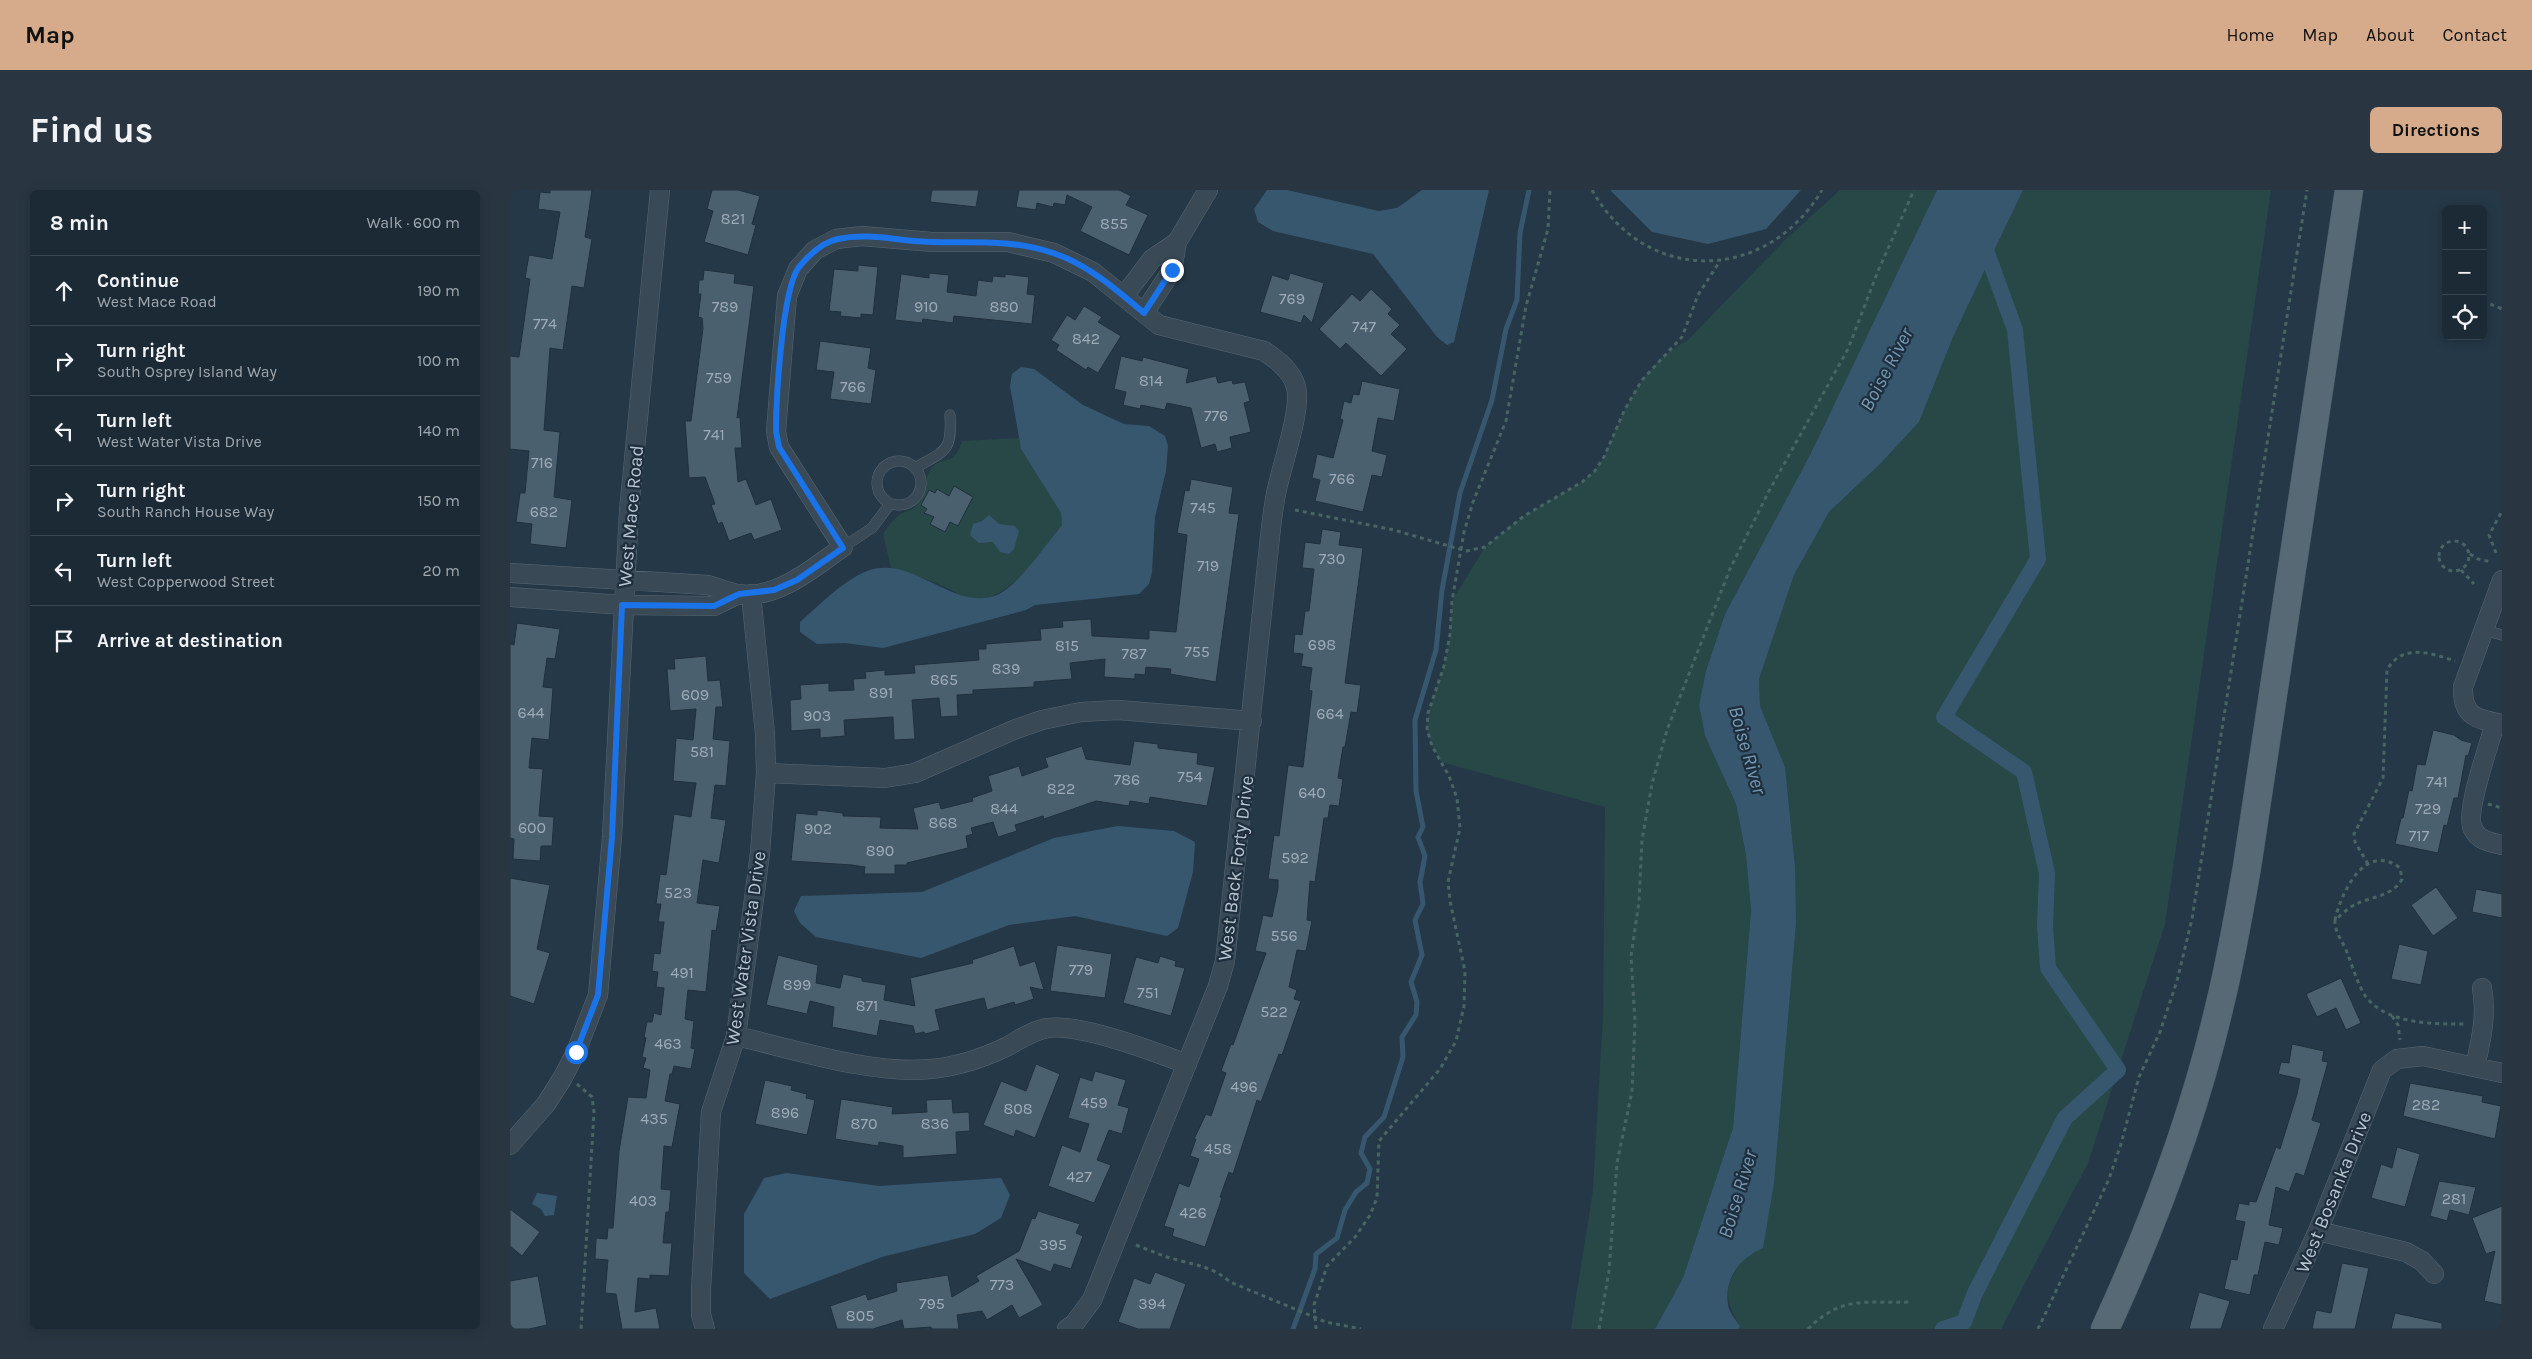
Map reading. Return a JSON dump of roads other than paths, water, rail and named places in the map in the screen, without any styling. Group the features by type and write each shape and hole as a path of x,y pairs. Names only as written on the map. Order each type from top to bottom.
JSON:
{"main road":[{"path":"2105,1329 2147,1232 2182,1138 2206,1060 2228,967 2247,867 2349,190"}],"street":[{"name":"West Mace Road","path":"510,1145 546,1104 565,1075 598,995 612,837 622,605 660,190"},
{"path":"510,597 622,605 714,606 745,594 774,590 797,580 843,548 779,447 776,431 787,296 798,269 815,250 836,239 862,236 932,242 1008,242 1054,253 1092,272 1144,313 1172,270 1177,242 1208,190"},
{"path":"1124,296 1152,258 1177,242"},
{"name":"West Back Forty Drive","path":"1068,1329 1092,1300 1218,986 1225,961 1252,721 1270,536 1277,490 1297,405 1297,389 1293,378 1276,359 1264,351 1159,325 1144,313"},
{"path":"510,573 708,585 745,594"},
{"path":"552,600 554,576"},
{"path":"2502,580 2463,687 2464,705 2476,719 2498,724 2470,811 2472,828 2483,840 2502,845"},
{"name":"West Water Vista Drive","path":"705,1329 701,1314 701,1290 708,1133 716,1091 736,1036 760,853 766,773 765,734 745,594"},
{"path":"766,773 885,778 915,772 1016,729 1042,720 1081,712 1118,710 1252,721"},
{"path":"2482,988 2486,1006 2475,1067 2502,1073"},
{"path":"736,1036 899,1070 930,1070 956,1065 1005,1047 1027,1035 1047,1028 1068,1029 1150,1050 1187,1064"},
{"name":"West Bosanka Drive","path":"2273,1329 2318,1231 2382,1070 2397,1059 2423,1056 2475,1067"},
{"path":"2318,1231 2406,1252 2422,1261 2434,1274"}],"lane":[{"path":"916,468 946,449 950,440 950,415"},
{"path":"903,461 916,468 922,482 918,496 905,505 890,504 880,494 877,480 883,468 889,464 903,461"},
{"path":"843,548 872,528 890,504"},
{"path":"2484,630 2502,635"}],"water":[{"path":"1267,190 1287,190 1379,211 1397,208 1422,190 1489,190 1454,342 1447,345 1437,337 1373,254 1273,231 1258,222 1254,209"},
{"path":"1610,190 1801,190 1766,229 1708,244 1652,232"},
{"name":"Boise River","path":"1937,190 2023,190 1953,337 1919,422 1881,463 1829,512 1794,575 1759,679 1760,706 1785,767 1795,866 1796,923 1774,1183 1763,1248 1747,1257 1741,1263 1735,1270 1729,1286 1727,1295 1729,1308 1740,1326 1739,1329 1655,1329 1683,1278 1733,1128 1751,911 1746,855 1736,804 1705,736 1699,705 1706,671 1725,614 1810,455"},
{"path":"1021,367 1034,369 1083,405 1124,424 1149,426 1165,436 1168,446 1166,471 1155,517 1152,572 1149,584 1139,594 1035,605 1026,610 883,648 845,643 817,644 800,632 800,622 851,579 870,570 886,568 902,570 950,591 965,596 981,598 997,595 1005,590 1031,564 1062,525 1061,513 1021,449 1010,386 1012,374"},
{"path":"989,515 999,524 1015,526 1019,531 1014,549 1009,554 1000,552 993,542 979,543 970,535 973,524 982,521"},
{"path":"1118,826 1174,831 1195,842 1193,872 1178,928 1167,936 1075,916 1009,925 921,958 816,937 800,923 794,911 801,896 922,892 1054,838"},
{"path":"787,1173 879,1186 1001,1178 1010,1195 1001,1218 975,1234 882,1257 770,1299 744,1273 744,1214 764,1178"},
{"path":"537,1193 557,1196 554,1215 545,1216 541,1209 532,1204"}],"waterway":[{"path":"1293,1329 1315,1269 1316,1254 1337,1238 1345,1210 1356,1192 1367,1183 1370,1169 1361,1153 1365,1137 1384,1117 1403,1057 1402,1037 1416,1015 1417,1002 1411,982 1422,955 1415,920 1423,904 1420,882 1425,856 1418,837 1423,827 1416,791 1415,720 1436,650 1442,590 1460,493 1492,400 1506,329 1517,300 1520,233 1529,190"},
{"path":"1943,1329 1964,1322 1975,1293 2065,1118 2118,1070 2048,968 2045,926 2047,873 2024,772 1944,717 2038,559 2015,330 1982,239"}]}
